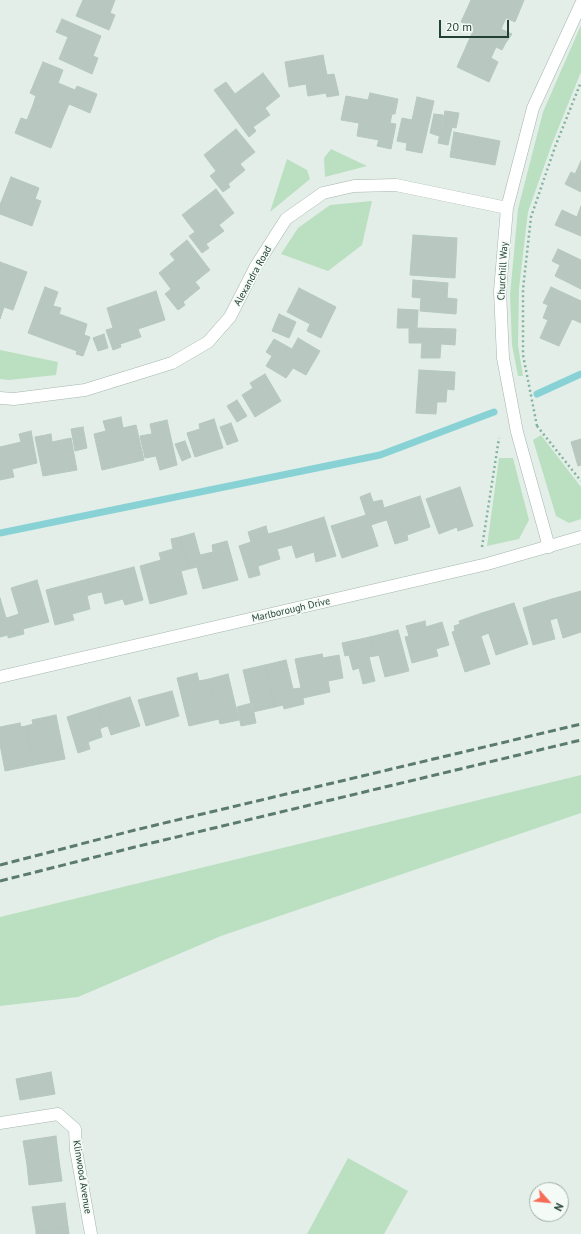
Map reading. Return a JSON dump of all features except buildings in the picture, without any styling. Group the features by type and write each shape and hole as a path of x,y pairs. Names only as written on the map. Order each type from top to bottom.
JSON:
{"street":[{"name":"Churchill Way","path":"549,547 517,432 503,358 500,291 507,208 533,108 581,4"},
{"name":"Alexandra Road","path":"0,398 14,399 85,390 172,363 208,342 230,317 256,266 286,220 323,193 354,186 396,185 507,208"},
{"name":"Marlborough Drive","path":"0,677 472,568 549,547 581,536"},
{"name":"Klinwood Avenue","path":"0,1122 58,1114 75,1129 76,1150 90,1234"}],"path":[{"path":"537,426 523,355 523,289 531,216 554,147 581,82"}],"green space":[{"path":"581,25 581,72 552,144 528,212 519,289 518,345 523,376 518,376 512,345 510,295 518,209 543,112"},
{"path":"331,149 367,166 325,177 324,158"},
{"path":"287,159 307,170 310,179 270,212"},
{"path":"372,201 362,245 328,271 281,254 298,228 330,205"},
{"path":"0,350 58,362 56,375 9,380 0,379"},
{"path":"541,435 581,487 581,519 569,523 556,516 533,440"},
{"path":"499,458 513,458 529,520 519,539 487,546"},
{"path":"581,775 581,813 221,936 78,997 0,1006 0,917"},
{"path":"348,1158 408,1191 384,1234 307,1234"}],"waterway":[{"path":"537,394 581,374"},
{"path":"0,533 380,455 494,412"}],"railway":[{"path":"0,865 135,830 581,724"},
{"path":"0,881 139,846 581,740"}]}
